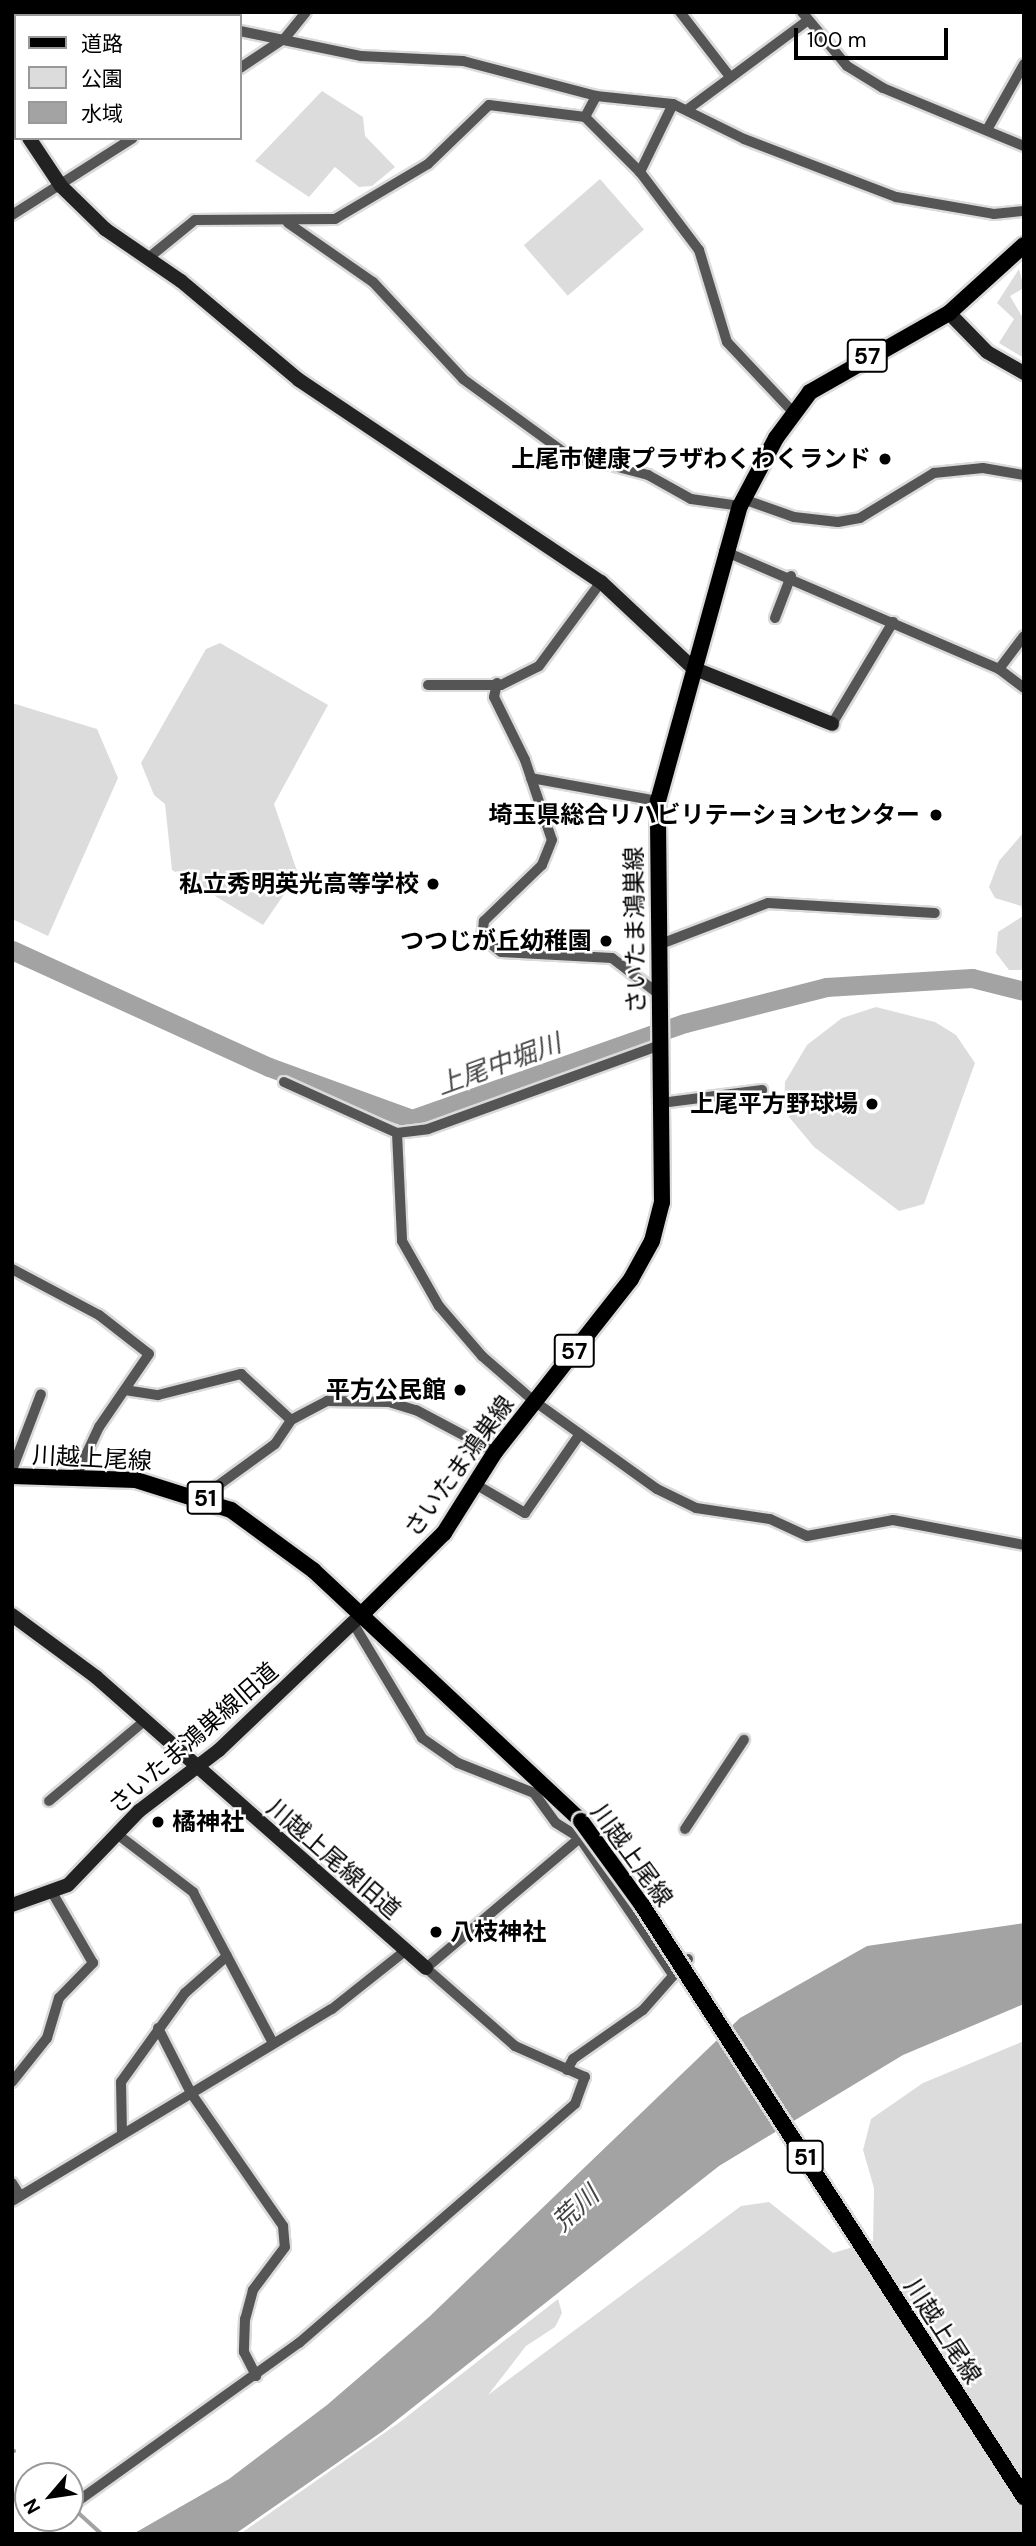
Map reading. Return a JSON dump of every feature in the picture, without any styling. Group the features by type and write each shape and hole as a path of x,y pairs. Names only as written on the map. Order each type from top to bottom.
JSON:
{"main road":[{"name":"さいたま鴻巣線","path":"357,1619 430,1550 495,1452 631,1279 652,1241 662,1202 658,801 724,551 741,502 793,412 838,372 949,313 1024,245"},
{"name":"川越上尾線","path":"12,1476 136,1480 202,1497 277,1540 357,1619 580,1821 649,1915 1024,2497"}],"street":[{"path":"242,67 285,38 306,12"},
{"path":"680,12 728,74"},
{"path":"688,109 728,74 804,17 847,66 883,88 988,128 1024,146"},
{"path":"242,31 285,38 361,56 463,61 556,80 596,96 673,104 688,109 744,139 896,197 994,214 1024,211"},
{"path":"988,128 1024,64"},
{"path":"585,117 596,96"},
{"path":"640,172 673,104"},
{"path":"147,259 189,222 288,223 335,219 428,164 489,105 585,117 640,172 699,250 737,359 793,412"},
{"path":"30,140 61,186 147,259 299,380 600,582 693,668 832,724 894,622"},
{"path":"12,215 130,140"},
{"path":"288,223 373,282 463,379 565,453 648,475 691,499 741,502 794,517 838,522 860,518 934,473 983,468 1024,475"},
{"path":"949,313 987,352 1024,373"},
{"path":"724,551 791,576 999,668 1024,688"},
{"path":"775,618 791,576"},
{"path":"428,685 496,683 539,666 600,582"},
{"path":"999,668 1024,636"},
{"path":"496,683 494,696 531,778 552,840 542,865 484,921 482,937 501,952 612,958 660,995"},
{"path":"531,778 658,801"},
{"path":"658,945 768,903 934,913"},
{"path":"284,1082 397,1133 428,1129 660,1037"},
{"path":"661,1103 762,1090"},
{"path":"397,1133 402,1241 417,1270 482,1356 534,1401 580,1434 696,1508 769,1519 807,1536 893,1520 1024,1545"},
{"path":"12,1269 100,1315 145,1348 148,1360 125,1391 76,1476"},
{"path":"125,1391 158,1395 241,1374 292,1420"},
{"path":"12,1470 41,1394"},
{"path":"202,1497 275,1444 292,1420 327,1401 389,1402 495,1452"},
{"path":"475,1484 525,1513 580,1434"},
{"name":"川越上尾線旧道","path":"12,1615 125,1705 515,2046 585,2077 585,2092 561,2117 256,2376"},
{"path":"357,1619 396,1700 431,1747 534,1793 556,1823 580,1838 673,1975"},
{"name":"さいたま鴻巣線旧道","path":"12,1905 53,1894 192,1766 229,1741 357,1619"},
{"path":"49,1801 143,1721"},
{"path":"685,1829 744,1740"},
{"path":"117,1834 187,1884 273,2043"},
{"path":"426,1968 580,1838"},
{"path":"12,2082 47,2038 59,1998 93,1963 53,1894"},
{"path":"12,2183 16,2199 332,2008 405,1951"},
{"path":"122,2134 121,2081 198,1978 227,1956"},
{"path":"567,2070 643,2010 688,1959"},
{"path":"84,2497 256,2376 244,2352 245,2319 253,2290 279,2258 285,2236 279,2218 191,2093 158,2028"}],"green space":[{"path":"322,91 363,117 365,136 395,167 372,186 359,187 335,167 309,197 255,161"},
{"path":"600,179 644,230 568,296 524,245"},
{"path":"1019,269 1024,288 1010,296 1024,320 1024,358 999,343 1014,319 997,303"},
{"path":"220,643 328,705 274,804 298,874 263,925 172,870 165,804 154,795 141,763 206,649"},
{"path":"12,703 97,729 118,778 48,936 12,919"},
{"path":"1024,832 1024,970 1009,970 996,953 998,932 1023,916 1021,906 995,898 989,887 999,861"},
{"name":"上尾平方野球場","path":"876,1007 935,1022 956,1035 975,1063 924,1204 899,1211 814,1147 784,1111 785,1082 807,1045 842,1018"},
{"path":"1024,2041 1024,2534 240,2534 400,2422 558,2299 562,2313 555,2327 526,2346 488,2395 741,2206 769,2202 833,2253 873,2241 874,2188 863,2150 871,2119 923,2083"}],"water":[{"name":"荒川","path":"1024,1923 1024,2004 903,2055 719,2166 383,2431 235,2534 133,2534 229,2479 327,2405 429,2317 740,2018 867,1946"}],"waterway":[{"name":"上尾中堀川","path":"12,950 269,1067 412,1119 685,1023 826,987 972,978 1024,991"},
{"path":"84,2518 102,2534"}],"place":[{"name":"上尾市健康プラザわくわくランド","path":"885,459"},
{"name":"埼玉県総合リハビリテーションセンター","path":"936,815"},
{"name":"私立秀明英光高等学校","path":"433,884"},
{"name":"つつじが丘幼稚園","path":"606,941"},
{"name":"上尾平方野球場","path":"872,1104"},
{"name":"平方公民館","path":"460,1390"},
{"name":"橘神社","path":"158,1822"},
{"name":"八枝神社","path":"436,1932"}]}
